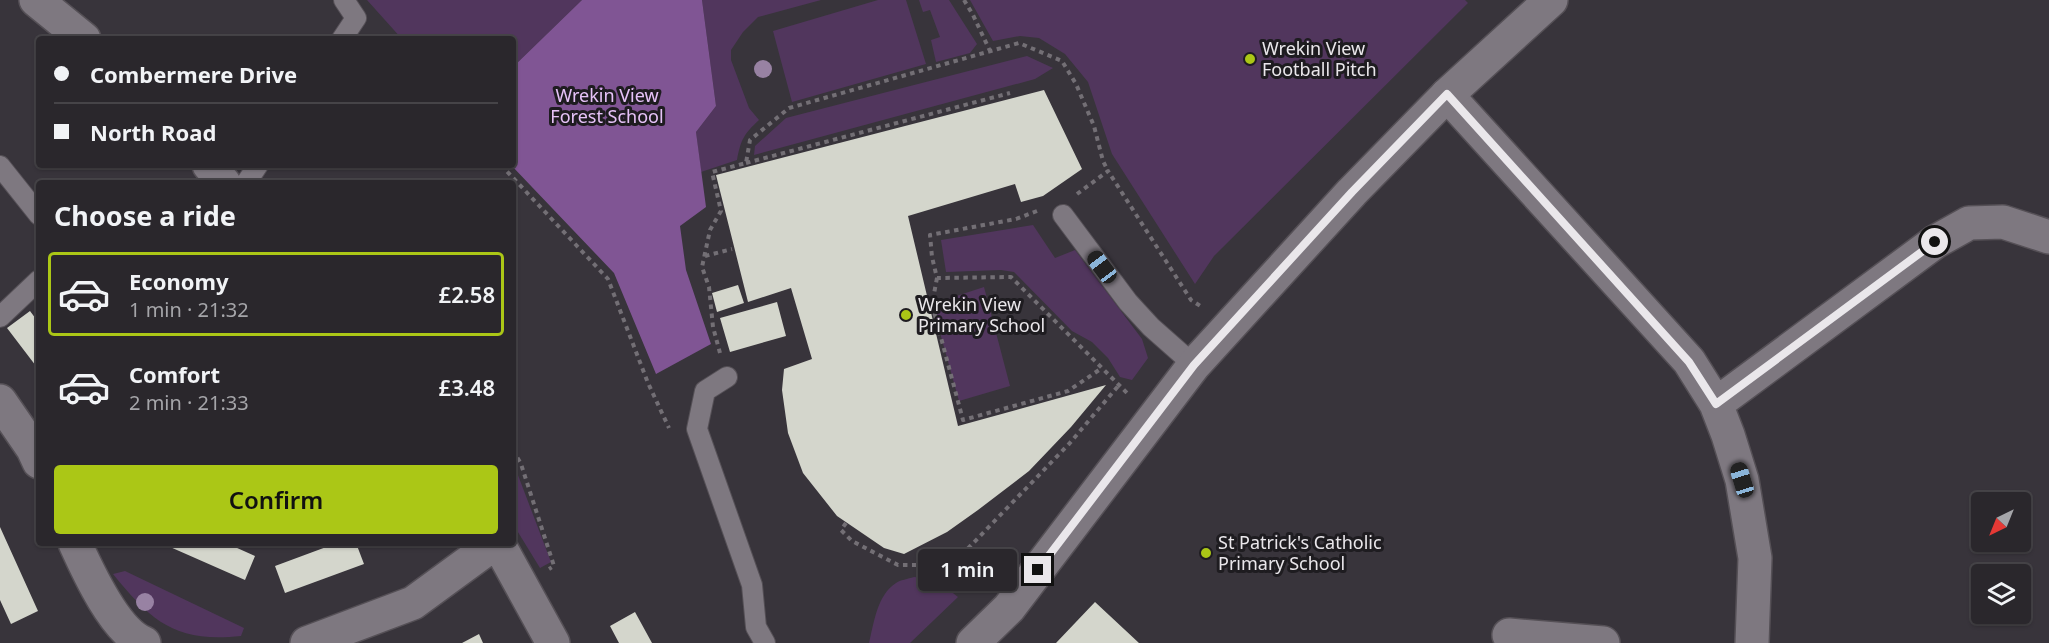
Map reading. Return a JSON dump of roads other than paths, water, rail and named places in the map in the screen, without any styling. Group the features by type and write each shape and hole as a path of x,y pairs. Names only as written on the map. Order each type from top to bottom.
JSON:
{"street":[{"path":"36,0 80,36"},
{"path":"973,643 1009,608 1194,365 1352,192 1447,94 1550,0"},
{"path":"1447,94 1689,362 1716,404 1742,480 1755,558 1752,643"},
{"path":"212,168 222,180"},
{"path":"1716,404 1935,242 1969,223 2003,222 2049,237"},
{"path":"2,408 36,456"},
{"path":"77,546 109,610 137,640 144,643"},
{"path":"307,643 413,603 493,546"},
{"path":"499,546 553,643"},
{"path":"1509,635 1603,643"}],"lane":[{"path":"344,0 356,18 344,36"},
{"path":"0,166 36,211"},
{"path":"1063,215 1128,302 1151,327 1194,365"},
{"path":"0,317 36,283"},
{"path":"727,377 705,391 697,429 752,585 756,627 765,643"}],"place":[{"name":"Wrekin View Football Pitch","path":"1250,59"},
{"name":"Wrekin View Primary School","path":"906,315"},
{"name":"St Patrick's Catholic Primary School","path":"1206,553"}],"park label":[{"name":"Wrekin View Forest School","path":"607,106"}]}
